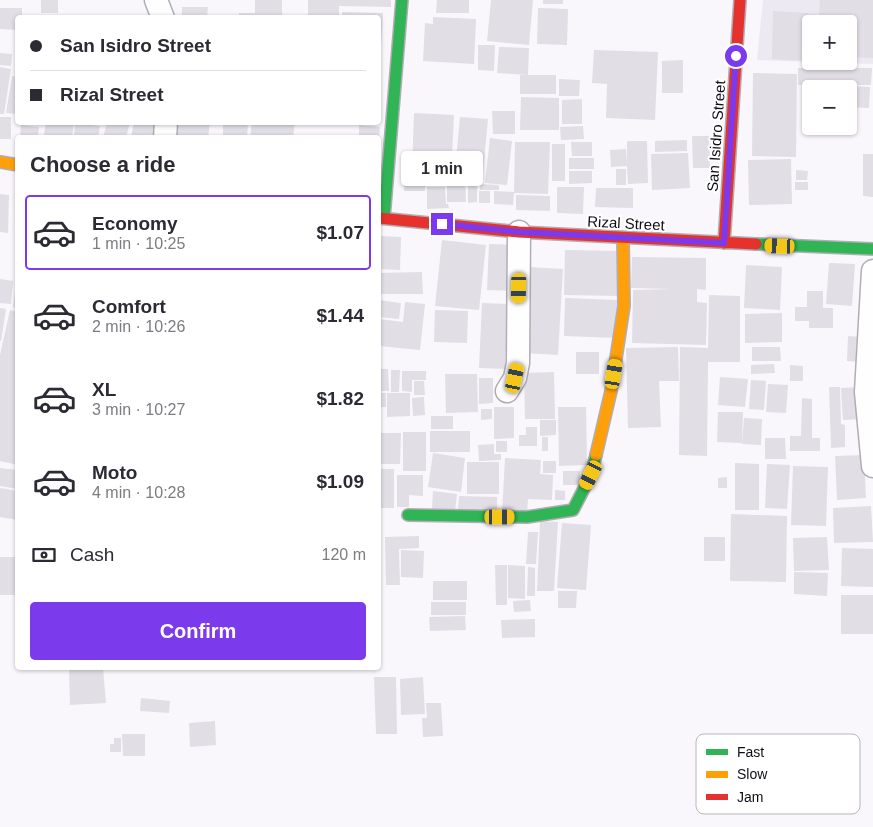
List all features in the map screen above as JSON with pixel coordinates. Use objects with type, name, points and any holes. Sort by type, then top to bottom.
[{"type":"street","points":[[156,0],[162,15]]},
{"type":"street","points":[[381,218],[402,0]]},
{"type":"street","name":"San Isidro Street","points":[[724,243],[740,0]]},
{"type":"street","points":[[0,162],[15,164]]},
{"type":"street","name":"Rizal Street","points":[[381,218],[519,232],[873,249]]},
{"type":"street","points":[[507,391],[515,378],[518,363],[519,232]]},
{"type":"street","points":[[408,515],[527,517],[573,510],[591,475],[611,391],[624,306],[623,238]]},
{"type":"street","points":[[873,271],[866,392],[873,466]]},
{"type":"shaded area","points":[[763,0],[873,0],[873,64],[857,63],[857,15],[802,15],[802,62],[757,60]]},
{"type":"building","points":[[41,0],[58,0],[58,13],[41,13]]},
{"type":"building","points":[[255,0],[282,0],[282,15],[239,15],[239,13],[255,13]]},
{"type":"building","points":[[308,0],[391,0],[391,7],[339,6],[339,15],[308,15]]},
{"type":"building","points":[[437,0],[469,0],[469,13],[436,13]]},
{"type":"building","points":[[491,0],[533,0],[529,45],[487,41]]},
{"type":"building","points":[[543,0],[563,0],[563,4],[543,4]]},
{"type":"building","points":[[820,0],[873,0],[873,58],[857,57],[857,15],[819,15]]},
{"type":"building","points":[[182,7],[208,7],[207,15],[182,15]]},
{"type":"building","points":[[0,8],[22,8],[22,15],[15,15],[15,30],[0,29]]},
{"type":"building","points":[[538,8],[568,9],[567,45],[537,44]]},
{"type":"building","points":[[773,11],[808,13],[808,15],[802,15],[802,61],[772,59]]},
{"type":"building","points":[[342,12],[383,13],[381,47],[381,15],[342,15]]},
{"type":"building","points":[[433,17],[476,19],[474,64],[423,61],[425,23],[433,24]]},
{"type":"building","points":[[478,45],[495,45],[494,71],[478,70]]},
{"type":"building","points":[[499,47],[529,48],[528,75],[497,73]]},
{"type":"building","points":[[594,50],[658,52],[655,120],[606,118],[607,84],[592,83]]},
{"type":"building","points":[[0,53],[12,54],[11,66],[0,65]]},
{"type":"building","points":[[683,60],[683,93],[662,93],[662,61]]},
{"type":"building","points":[[0,67],[11,69],[4,114],[0,114]]},
{"type":"building","points":[[798,68],[802,68],[802,70],[857,70],[857,68],[872,68],[871,85],[857,85],[857,80],[802,80],[802,85],[798,85]]},
{"type":"building","points":[[753,73],[797,74],[796,157],[752,156]]},
{"type":"building","points":[[520,75],[556,75],[556,94],[520,94]]},
{"type":"building","points":[[12,76],[15,76],[15,114],[6,113]]},
{"type":"building","points":[[559,79],[580,80],[579,96],[559,96]]},
{"type":"building","points":[[857,86],[870,87],[869,108],[857,107]]},
{"type":"building","points":[[521,97],[559,98],[559,130],[520,130]]},
{"type":"building","points":[[582,99],[582,124],[562,124],[562,100]]},
{"type":"building","points":[[492,111],[515,111],[515,134],[493,134]]},
{"type":"building","points":[[414,113],[454,115],[452,156],[429,154],[429,168],[412,167]]},
{"type":"building","points":[[0,117],[11,117],[11,139],[0,139]]},
{"type":"building","points":[[460,117],[488,119],[483,172],[455,170]]},
{"type":"building","points":[[21,125],[39,127],[38,135],[20,135]]},
{"type":"building","points":[[46,125],[74,125],[72,135],[44,135]]},
{"type":"building","points":[[75,125],[100,126],[98,135],[74,135]]},
{"type":"building","points":[[106,125],[129,125],[127,135],[104,135]]},
{"type":"building","points":[[133,125],[161,125],[160,135],[132,135]]},
{"type":"building","points":[[172,125],[210,125],[208,135],[170,135]]},
{"type":"building","points":[[223,125],[248,125],[247,135],[223,135]]},
{"type":"building","points":[[252,125],[295,125],[293,135],[250,135]]},
{"type":"building","points":[[359,125],[380,127],[379,135],[359,135]]},
{"type":"building","points":[[583,126],[584,139],[561,140],[560,127]]},
{"type":"building","points":[[692,136],[709,136],[710,168],[693,168]]},
{"type":"building","points":[[490,138],[512,141],[507,185],[485,183]]},
{"type":"building","points":[[687,140],[687,151],[655,152],[655,141]]},
{"type":"building","points":[[627,141],[647,141],[648,183],[628,184],[627,166],[611,167],[610,150],[626,149],[627,164]]},
{"type":"building","points":[[515,142],[550,142],[548,194],[514,193]]},
{"type":"building","points":[[571,142],[592,142],[592,156],[572,156]]},
{"type":"building","points":[[552,144],[565,144],[565,181],[552,181]]},
{"type":"building","points":[[688,153],[690,188],[652,190],[651,154]]},
{"type":"building","points":[[863,154],[873,154],[873,197],[863,196]]},
{"type":"building","points":[[569,158],[594,158],[594,169],[569,169]]},
{"type":"building","points":[[436,159],[450,159],[450,173],[437,173]]},
{"type":"building","points":[[791,159],[792,204],[749,205],[748,160]]},
{"type":"building","points":[[616,169],[626,169],[626,185],[616,185]]},
{"type":"building","points":[[796,170],[808,171],[807,180],[796,180]]},
{"type":"building","points":[[403,171],[425,171],[425,191],[404,191]]},
{"type":"building","points":[[569,171],[592,171],[592,183],[569,184]]},
{"type":"building","points":[[465,174],[466,202],[447,202],[447,175]]},
{"type":"building","points":[[795,182],[808,182],[808,190],[795,190]]},
{"type":"building","points":[[468,184],[477,184],[477,202],[468,203]]},
{"type":"building","points":[[480,184],[499,185],[499,190],[480,190]]},
{"type":"building","points":[[427,187],[445,187],[446,204],[448,204],[449,208],[427,209]]},
{"type":"building","points":[[557,187],[584,187],[583,214],[557,213]]},
{"type":"building","points":[[596,188],[633,188],[633,208],[595,207]]},
{"type":"building","points":[[479,191],[490,191],[490,203],[479,203]]},
{"type":"building","points":[[494,191],[514,192],[513,205],[494,204]]},
{"type":"building","points":[[0,194],[9,195],[8,233],[0,232]]},
{"type":"building","points":[[516,195],[550,196],[550,211],[516,210]]},
{"type":"building","points":[[381,236],[401,237],[400,270],[381,269]]},
{"type":"building","points":[[442,240],[486,245],[479,310],[435,306]]},
{"type":"building","points":[[489,244],[517,245],[515,291],[487,290]]},
{"type":"building","points":[[565,250],[619,251],[619,296],[564,295]]},
{"type":"building","points":[[632,257],[706,258],[706,290],[697,289],[697,302],[707,303],[706,345],[632,343],[633,290],[672,289],[631,288]]},
{"type":"building","points":[[829,263],[855,264],[852,306],[826,304]]},
{"type":"building","points":[[746,265],[782,267],[780,310],[744,308]]},
{"type":"building","points":[[529,267],[563,269],[558,355],[524,353]]},
{"type":"building","points":[[422,272],[423,294],[381,294],[381,273]]},
{"type":"building","points":[[0,279],[13,281],[11,304],[0,303]]},
{"type":"building","points":[[807,291],[823,291],[823,308],[833,308],[833,328],[809,328],[809,321],[795,321],[795,307],[807,307]]},
{"type":"building","points":[[15,292],[15,307],[13,307]]},
{"type":"building","points":[[709,295],[740,296],[740,362],[708,362],[707,456],[679,455],[680,347],[708,348]]},
{"type":"building","points":[[565,298],[618,300],[616,338],[564,336]]},
{"type":"building","points":[[381,300],[401,303],[399,319],[381,317]]},
{"type":"building","points":[[405,302],[425,304],[420,350],[381,346],[381,319],[403,322]]},
{"type":"building","points":[[482,303],[508,304],[505,369],[479,368]]},
{"type":"building","points":[[0,308],[6,309],[1,341],[0,341]]},
{"type":"building","points":[[10,310],[15,311],[15,464],[0,461],[0,355]]},
{"type":"building","points":[[435,310],[468,311],[467,343],[434,342]]},
{"type":"building","points":[[782,313],[782,342],[745,343],[745,314]]},
{"type":"building","points":[[848,336],[862,337],[861,362],[847,361]]},
{"type":"building","points":[[678,347],[679,381],[659,381],[661,427],[628,428],[626,348]]},
{"type":"building","points":[[752,347],[780,347],[781,361],[752,361]]},
{"type":"building","points":[[576,352],[599,352],[599,374],[576,374]]},
{"type":"building","points":[[774,364],[775,373],[751,374],[751,365]]},
{"type":"building","points":[[790,365],[803,366],[803,381],[790,381]]},
{"type":"building","points":[[381,369],[388,369],[389,391],[381,391]]},
{"type":"building","points":[[391,370],[400,370],[399,392],[391,392]]},
{"type":"building","points":[[402,371],[426,371],[426,380],[412,380],[412,392],[402,391]]},
{"type":"building","points":[[554,372],[555,419],[525,419],[524,373]]},
{"type":"building","points":[[445,374],[477,374],[478,412],[446,413]]},
{"type":"building","points":[[720,377],[748,379],[745,407],[718,405]]},
{"type":"building","points":[[479,378],[493,378],[493,403],[479,404]]},
{"type":"building","points":[[751,380],[766,381],[764,410],[749,409]]},
{"type":"building","points":[[414,381],[424,381],[425,395],[414,395]]},
{"type":"building","points":[[768,384],[788,385],[786,413],[766,412]]},
{"type":"building","points":[[829,387],[840,387],[841,424],[845,425],[845,447],[831,448]]},
{"type":"building","points":[[860,387],[862,419],[843,420],[841,388]]},
{"type":"building","points":[[381,393],[386,393],[386,407],[381,407]]},
{"type":"building","points":[[387,393],[410,393],[410,416],[387,417]]},
{"type":"building","points":[[424,397],[425,415],[413,416],[412,398]]},
{"type":"building","points":[[802,398],[812,399],[812,438],[820,438],[820,451],[790,451],[790,436],[801,436]]},
{"type":"building","points":[[494,407],[514,407],[514,438],[494,439]]},
{"type":"building","points":[[558,407],[586,407],[587,465],[559,466]]},
{"type":"building","points":[[481,409],[492,409],[492,419],[481,420]]},
{"type":"building","points":[[718,412],[743,412],[742,443],[717,442]]},
{"type":"building","points":[[431,416],[453,416],[453,429],[431,429]]},
{"type":"building","points":[[744,418],[762,419],[761,445],[742,444]]},
{"type":"building","points":[[540,420],[556,420],[556,435],[540,436]]},
{"type":"building","points":[[526,427],[537,427],[537,446],[519,446],[519,435],[526,435]]},
{"type":"building","points":[[430,431],[470,431],[470,452],[430,452]]},
{"type":"building","points":[[403,432],[426,432],[426,471],[403,471]]},
{"type":"building","points":[[381,433],[401,433],[400,464],[381,464]]},
{"type":"building","points":[[542,437],[548,437],[548,451],[542,451]]},
{"type":"building","points":[[765,438],[785,438],[786,459],[765,459]]},
{"type":"building","points":[[496,441],[507,441],[507,452],[496,452]]},
{"type":"building","points":[[494,444],[494,454],[501,454],[501,460],[479,461],[478,445]]},
{"type":"building","points":[[433,453],[465,458],[461,492],[428,487]]},
{"type":"building","points":[[864,455],[866,498],[837,500],[835,456]]},
{"type":"building","points":[[505,458],[541,460],[540,474],[553,475],[552,500],[528,499],[527,515],[502,514]]},
{"type":"building","points":[[543,461],[556,461],[556,473],[543,473]]},
{"type":"building","points":[[467,462],[499,462],[499,494],[467,494]]},
{"type":"building","points":[[735,463],[759,464],[759,510],[735,510]]},
{"type":"building","points":[[767,464],[790,465],[787,509],[765,508]]},
{"type":"building","points":[[793,466],[828,467],[826,526],[791,525]]},
{"type":"building","points":[[0,468],[15,470],[15,488],[0,486]]},
{"type":"building","points":[[381,469],[394,469],[394,508],[381,508]]},
{"type":"building","points":[[563,471],[580,471],[580,485],[563,485]]},
{"type":"building","points":[[397,475],[423,475],[423,496],[409,495],[409,507],[397,507]]},
{"type":"building","points":[[727,477],[727,488],[718,488],[718,478]]},
{"type":"building","points":[[0,488],[15,490],[15,520],[0,517]]},
{"type":"building","points":[[555,490],[565,491],[565,500],[555,500]]},
{"type":"building","points":[[433,491],[457,494],[455,512],[432,509]]},
{"type":"building","points":[[459,496],[497,497],[497,511],[458,510]]},
{"type":"building","points":[[871,506],[873,542],[834,543],[833,508]]},
{"type":"building","points":[[731,514],[787,516],[786,582],[730,581]]},
{"type":"building","points":[[540,521],[558,522],[554,591],[537,591]]},
{"type":"building","points":[[562,523],[591,525],[586,590],[557,588]]},
{"type":"building","points":[[528,532],[538,532],[536,564],[526,564]]},
{"type":"building","points":[[419,536],[419,548],[399,549],[400,585],[386,585],[385,537]]},
{"type":"building","points":[[704,537],[725,537],[725,561],[704,561]]},
{"type":"building","points":[[827,537],[829,570],[794,571],[793,538]]},
{"type":"building","points":[[842,548],[873,549],[873,587],[841,586]]},
{"type":"building","points":[[401,550],[424,551],[423,578],[401,577]]},
{"type":"building","points":[[0,557],[15,557],[15,595],[0,595]]},
{"type":"building","points":[[495,565],[507,565],[507,605],[496,605]]},
{"type":"building","points":[[508,565],[525,566],[525,599],[508,598]]},
{"type":"building","points":[[528,567],[535,568],[535,596],[527,596]]},
{"type":"building","points":[[794,572],[828,573],[827,596],[794,594]]},
{"type":"building","points":[[433,581],[467,581],[467,600],[433,600]]},
{"type":"building","points":[[558,591],[577,591],[576,608],[558,608]]},
{"type":"building","points":[[841,595],[873,595],[873,634],[841,634]]},
{"type":"building","points":[[530,600],[531,611],[514,612],[513,601]]},
{"type":"building","points":[[431,602],[466,602],[466,615],[431,615]]},
{"type":"building","points":[[465,616],[466,630],[430,631],[429,617]]},
{"type":"building","points":[[535,619],[535,637],[502,638],[501,620]]},
{"type":"building","points":[[69,670],[103,670],[106,703],[70,705]]},
{"type":"building","points":[[374,677],[396,677],[397,734],[376,734]]},
{"type":"building","points":[[423,677],[425,714],[401,715],[400,679]]},
{"type":"building","points":[[141,698],[170,701],[169,713],[140,711]]},
{"type":"building","points":[[426,703],[441,703],[443,736],[423,737],[422,718],[427,718]]},
{"type":"building","points":[[215,721],[216,745],[190,747],[189,723]]},
{"type":"building","points":[[122,734],[145,734],[145,756],[123,756]]},
{"type":"building","points":[[114,738],[121,738],[121,752],[110,752],[110,744],[114,744]]},
{"type":"traffic: fast","points":[[384,218],[402,0]]},
{"type":"traffic: fast","points":[[756,244],[873,249]]},
{"type":"traffic: fast","points":[[408,515],[527,517],[573,510],[591,475],[596,455]]},
{"type":"traffic: slow","points":[[0,162],[15,164]]},
{"type":"traffic: slow","points":[[596,455],[611,391],[624,306],[623,238]]},
{"type":"traffic: jam","points":[[724,243],[740,0]]},
{"type":"traffic: jam","points":[[381,218],[519,232],[756,244]]},
{"type":"route","points":[[442,224],[519,232],[724,243],[736,56]]}]
